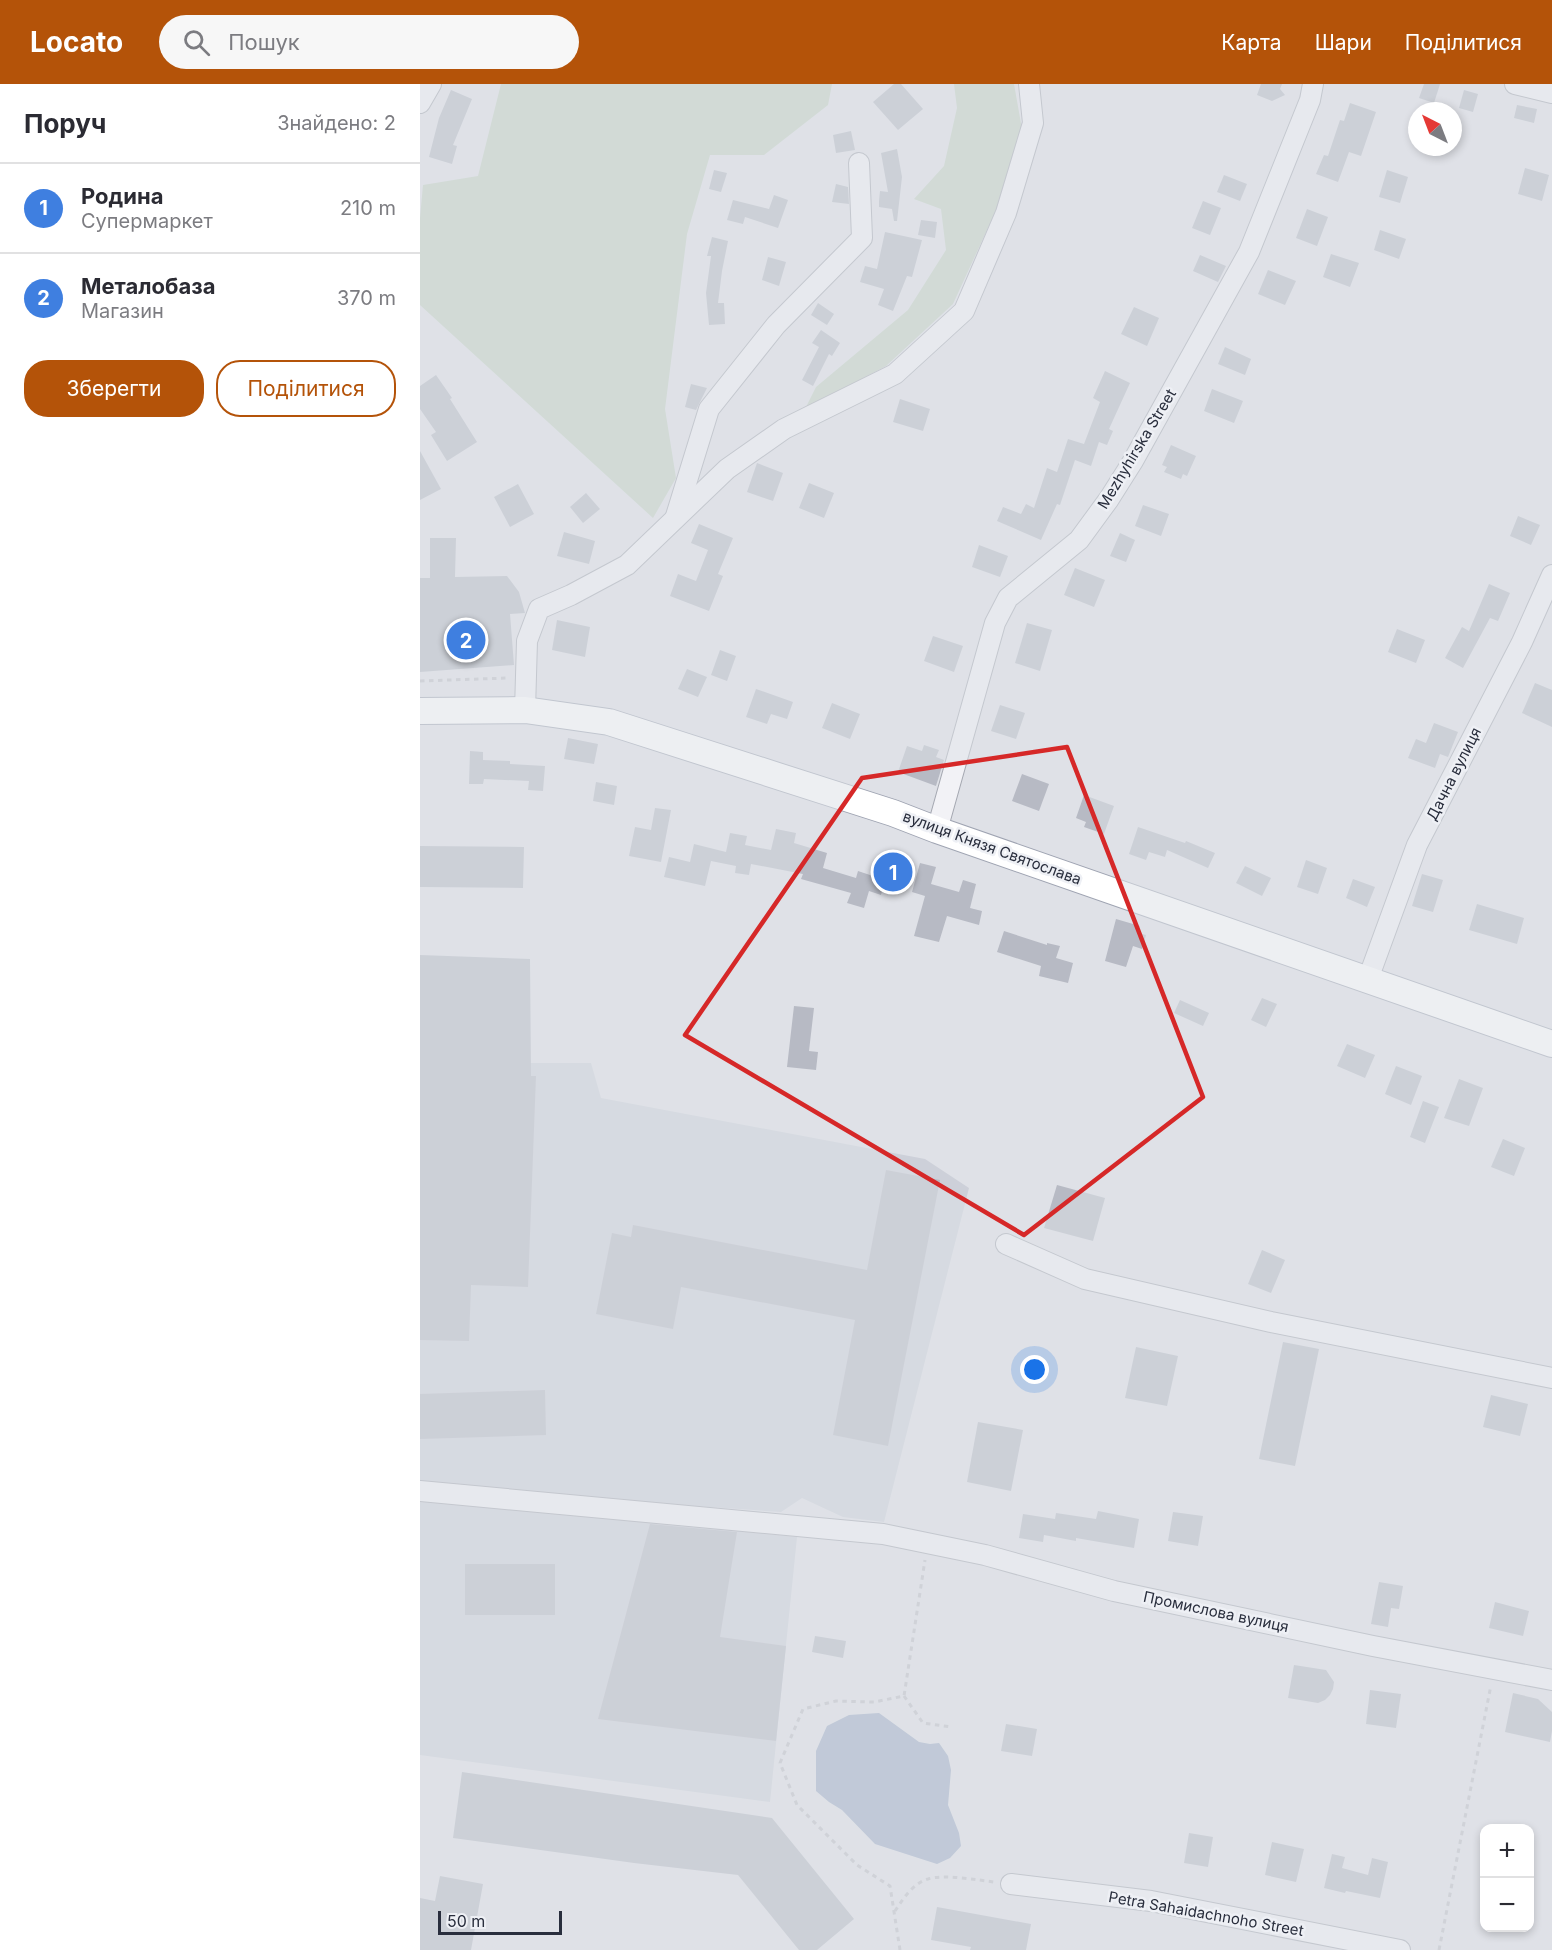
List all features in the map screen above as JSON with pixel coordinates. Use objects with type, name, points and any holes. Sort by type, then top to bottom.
[{"type":"main road","name":"вулиця Князя Святослава","points":[[420,711],[525,710],[609,722],[893,813],[1552,1044]]},
{"type":"street","points":[[420,103],[431,84]]},
{"type":"street","points":[[525,710],[527,641],[539,609],[627,565],[727,470],[784,429],[895,374],[964,311],[1006,213],[1033,123],[1029,84]]},
{"type":"street","name":"Mezhyhirska Street","points":[[937,830],[995,623],[1008,598],[1079,540],[1110,499],[1133,462],[1249,252],[1310,100],[1313,84]]},
{"type":"street","points":[[1515,84],[1552,93]]},
{"type":"street","points":[[675,519],[709,409],[776,325],[862,238],[859,163]]},
{"type":"street","name":"Дачна вулиця","points":[[1368,979],[1417,845],[1522,642],[1552,575]]},
{"type":"street","points":[[1006,1244],[1085,1279],[1271,1322],[1552,1378]]},
{"type":"street","name":"Промислова вулиця","points":[[420,1491],[883,1534],[985,1555],[1114,1591],[1372,1646],[1552,1680]]},
{"type":"street","name":"Petra Sahaidachnoho Street","points":[[1011,1884],[1151,1901],[1400,1950]]},
{"type":"path","points":[[420,681],[526,678]]},
{"type":"path","points":[[927,1543],[904,1696],[923,1723],[951,1727]]},
{"type":"path","points":[[1439,1950],[1494,1669]]},
{"type":"path","points":[[900,1950],[890,1886],[857,1865],[797,1805],[780,1763],[803,1709],[836,1701],[874,1702],[904,1696]]},
{"type":"path","points":[[894,1912],[907,1893],[928,1879],[960,1878],[1011,1884]]},
{"type":"highlighted area","points":[[1067,747],[1203,1097],[1024,1235],[685,1035],[862,778]]},
{"type":"shaded area","points":[[420,1063],[591,1063],[601,1098],[925,1159],[969,1188],[884,1522],[843,1517],[802,1498],[781,1512],[420,1487]]},
{"type":"shaded area","points":[[420,1497],[797,1537],[770,1802],[420,1755]]},
{"type":"green space","points":[[501,84],[832,84],[828,105],[764,155],[710,155],[687,234],[665,409],[676,478],[653,518],[420,305],[420,218],[423,185],[478,176]]},
{"type":"green space","points":[[954,84],[1014,84],[1022,129],[998,206],[953,304],[886,366],[805,409],[816,387],[908,310],[946,250],[941,209],[914,199],[944,166],[957,108]]},
{"type":"water","points":[[879,1713],[919,1742],[939,1743],[948,1756],[951,1770],[948,1805],[959,1833],[961,1846],[950,1858],[937,1864],[875,1844],[842,1810],[816,1791],[816,1751],[827,1726],[849,1715]]},
{"type":"building","points":[[894,84],[901,84],[923,109],[898,130],[873,102]]},
{"type":"building","points":[[1261,84],[1282,84],[1280,89],[1285,95],[1272,101],[1257,95]]},
{"type":"building","points":[[1424,84],[1440,84],[1434,102],[1419,98]]},
{"type":"building","points":[[451,90],[472,99],[453,145],[457,146],[452,164],[429,157],[439,118]]},
{"type":"building","points":[[1464,90],[1478,94],[1473,112],[1462,109],[1461,102]]},
{"type":"building","points":[[1350,103],[1376,112],[1361,156],[1349,152],[1338,182],[1316,174],[1324,155],[1328,156],[1340,120],[1344,121]]},
{"type":"building","points":[[1517,105],[1537,109],[1534,123],[1514,118]]},
{"type":"building","points":[[851,131],[855,150],[836,153],[833,135]]},
{"type":"building","points":[[897,149],[902,177],[897,221],[894,221],[892,209],[879,207],[880,191],[888,192],[881,153]]},
{"type":"building","points":[[1525,168],[1549,175],[1542,201],[1518,194]]},
{"type":"building","points":[[714,170],[727,173],[721,192],[709,189]]},
{"type":"building","points":[[1387,170],[1408,177],[1400,203],[1379,197]]},
{"type":"building","points":[[1224,175],[1247,184],[1240,201],[1217,192]]},
{"type":"building","points":[[836,184],[848,187],[849,204],[832,202]]},
{"type":"building","points":[[774,195],[788,200],[778,228],[745,217],[743,224],[727,220],[733,200],[769,209]]},
{"type":"building","points":[[1203,201],[1221,208],[1210,235],[1192,228]]},
{"type":"building","points":[[1307,209],[1328,217],[1317,246],[1296,238]]},
{"type":"building","points":[[921,220],[937,222],[935,238],[918,235]]},
{"type":"building","points":[[1380,230],[1406,239],[1399,259],[1374,250]]},
{"type":"building","points":[[885,232],[922,240],[912,277],[907,276],[893,311],[878,305],[884,289],[860,282],[865,266],[877,269]]},
{"type":"building","points":[[712,237],[728,241],[718,303],[724,303],[725,324],[709,325],[706,293],[711,256],[707,256]]},
{"type":"building","points":[[1331,254],[1359,263],[1350,287],[1323,277]]},
{"type":"building","points":[[1200,255],[1226,266],[1218,282],[1193,271]]},
{"type":"building","points":[[768,257],[786,262],[779,286],[762,280]]},
{"type":"building","points":[[1268,270],[1296,281],[1285,305],[1258,294]]},
{"type":"building","points":[[818,303],[834,314],[827,325],[811,315]]},
{"type":"building","points":[[1134,307],[1159,318],[1147,346],[1121,334]]},
{"type":"building","points":[[821,330],[840,343],[832,356],[829,354],[813,386],[802,380],[819,347],[812,343]]},
{"type":"building","points":[[1225,347],[1251,359],[1245,375],[1218,364]]},
{"type":"building","points":[[1105,371],[1130,383],[1109,429],[1113,431],[1107,445],[1099,442],[1091,466],[1075,460],[1060,505],[1057,504],[1041,540],[997,521],[1003,507],[1021,514],[1026,504],[1034,508],[1047,468],[1057,472],[1068,439],[1084,444],[1100,402],[1093,398]]},
{"type":"building","points":[[436,375],[477,442],[447,461],[431,435],[436,432],[420,409],[420,386]]},
{"type":"building","points":[[691,384],[707,388],[696,410],[685,407]]},
{"type":"building","points":[[1212,389],[1243,401],[1234,423],[1204,411]]},
{"type":"building","points":[[900,399],[930,409],[923,431],[893,422]]},
{"type":"building","points":[[1171,445],[1196,456],[1187,476],[1183,474],[1181,479],[1164,472],[1167,467],[1162,465]]},
{"type":"building","points":[[420,451],[441,489],[420,500]]},
{"type":"building","points":[[757,463],[783,473],[773,501],[747,492]]},
{"type":"building","points":[[809,483],[834,493],[824,518],[799,508]]},
{"type":"building","points":[[518,484],[534,514],[510,527],[494,497]]},
{"type":"building","points":[[586,493],[600,509],[583,523],[570,507]]},
{"type":"building","points":[[1143,505],[1169,514],[1161,536],[1135,526]]},
{"type":"building","points":[[1518,516],[1540,525],[1531,545],[1510,536]]},
{"type":"building","points":[[699,524],[733,538],[718,574],[723,576],[709,611],[670,596],[678,574],[696,581],[708,550],[691,543]]},
{"type":"building","points":[[564,532],[595,541],[589,564],[557,556]]},
{"type":"building","points":[[1120,533],[1135,540],[1126,562],[1110,556]]},
{"type":"building","points":[[430,538],[456,538],[455,577],[507,576],[519,592],[525,613],[510,614],[514,665],[420,672],[420,578],[430,578]]},
{"type":"building","points":[[979,545],[1008,556],[1000,577],[972,567]]},
{"type":"building","points":[[1075,568],[1105,580],[1094,607],[1064,595]]},
{"type":"building","points":[[1489,584],[1510,593],[1498,621],[1490,618],[1463,668],[1445,658],[1462,627],[1469,631]]},
{"type":"building","points":[[557,620],[590,627],[585,657],[552,650]]},
{"type":"building","points":[[1027,623],[1052,630],[1040,671],[1015,663]]},
{"type":"building","points":[[1397,629],[1425,640],[1416,663],[1388,652]]},
{"type":"building","points":[[933,636],[963,646],[954,672],[924,661]]},
{"type":"building","points":[[720,650],[736,656],[727,681],[711,675]]},
{"type":"building","points":[[687,669],[707,677],[698,697],[678,689]]},
{"type":"building","points":[[1535,683],[1552,690],[1552,727],[1522,713]]},
{"type":"building","points":[[756,689],[793,702],[787,719],[771,714],[767,724],[746,717]]},
{"type":"building","points":[[832,703],[860,714],[850,739],[822,728]]},
{"type":"building","points":[[1000,705],[1025,713],[1016,739],[991,731]]},
{"type":"building","points":[[1434,723],[1458,732],[1448,757],[1440,754],[1435,768],[1408,758],[1416,739],[1426,743]]},
{"type":"building","points":[[568,738],[598,744],[594,764],[564,759]]},
{"type":"building","points":[[924,745],[939,750],[936,757],[944,760],[936,786],[898,772],[907,746],[922,751]]},
{"type":"building","points":[[470,751],[483,752],[483,760],[545,766],[543,791],[528,790],[529,781],[484,779],[483,784],[469,784]]},
{"type":"building","points":[[1022,774],[1049,784],[1039,811],[1012,801]]},
{"type":"building","points":[[596,782],[617,786],[614,805],[593,801]]},
{"type":"building","points":[[1084,795],[1114,806],[1104,834],[1084,827],[1086,822],[1076,818]]},
{"type":"building","points":[[655,808],[671,810],[661,862],[629,856],[635,827],[651,830]]},
{"type":"building","points":[[1138,827],[1185,843],[1186,841],[1215,853],[1208,868],[1167,850],[1165,857],[1149,852],[1146,860],[1129,854]]},
{"type":"building","points":[[776,829],[796,833],[794,843],[827,853],[823,868],[856,878],[858,871],[885,880],[881,895],[869,891],[864,908],[847,903],[851,893],[801,879],[803,874],[751,864],[749,875],[735,873],[736,866],[711,861],[705,886],[664,877],[669,857],[690,862],[694,844],[726,852],[730,833],[747,836],[745,845],[771,850]]},
{"type":"building","points":[[420,846],[524,847],[523,888],[420,887]]},
{"type":"building","points":[[1306,860],[1327,868],[1318,894],[1297,887]]},
{"type":"building","points":[[920,863],[936,867],[931,884],[959,892],[963,880],[976,884],[970,908],[982,911],[979,925],[947,916],[939,942],[914,936],[925,896],[912,892]]},
{"type":"building","points":[[1245,866],[1271,878],[1262,896],[1236,883]]},
{"type":"building","points":[[1422,874],[1443,880],[1433,912],[1412,906]]},
{"type":"building","points":[[1353,879],[1375,887],[1367,907],[1346,898]]},
{"type":"building","points":[[1477,904],[1524,918],[1517,944],[1469,930]]},
{"type":"building","points":[[1116,919],[1140,926],[1138,933],[1146,935],[1142,949],[1133,946],[1126,967],[1105,961]]},
{"type":"building","points":[[1004,931],[1047,945],[1047,943],[1060,946],[1056,958],[1073,963],[1068,983],[1039,976],[1041,966],[997,952]]},
{"type":"building","points":[[420,955],[530,959],[531,1076],[536,1076],[528,1287],[471,1285],[469,1341],[420,1340]]},
{"type":"building","points":[[1262,998],[1277,1004],[1266,1027],[1251,1020]]},
{"type":"building","points":[[1180,1000],[1209,1013],[1203,1026],[1174,1013]]},
{"type":"building","points":[[794,1006],[814,1008],[809,1051],[818,1052],[816,1070],[787,1067]]},
{"type":"building","points":[[1347,1044],[1375,1055],[1365,1078],[1337,1066]]},
{"type":"building","points":[[1396,1066],[1422,1076],[1411,1105],[1385,1094]]},
{"type":"building","points":[[1459,1079],[1483,1088],[1469,1126],[1444,1118]]},
{"type":"building","points":[[1423,1101],[1439,1107],[1425,1143],[1410,1137]]},
{"type":"building","points":[[1503,1139],[1525,1148],[1514,1176],[1491,1167]]},
{"type":"building","points":[[886,1170],[940,1180],[888,1446],[833,1435],[855,1320],[681,1287],[673,1329],[596,1314],[612,1233],[631,1237],[633,1225],[867,1270]]},
{"type":"building","points":[[1057,1185],[1105,1198],[1093,1241],[1044,1228]]},
{"type":"building","points":[[1262,1250],[1285,1260],[1271,1293],[1248,1284]]},
{"type":"building","points":[[1283,1342],[1319,1349],[1295,1466],[1259,1459]]},
{"type":"building","points":[[1136,1347],[1178,1356],[1167,1406],[1125,1398]]},
{"type":"building","points":[[545,1390],[546,1435],[420,1439],[420,1394]]},
{"type":"building","points":[[1491,1395],[1528,1404],[1520,1436],[1483,1427]]},
{"type":"building","points":[[978,1422],[1023,1430],[1011,1491],[967,1482]]},
{"type":"building","points":[[1098,1511],[1139,1519],[1134,1548],[1044,1535],[1043,1542],[1019,1538],[1023,1514],[1055,1519],[1056,1513],[1096,1519]]},
{"type":"building","points":[[1173,1512],[1203,1516],[1198,1546],[1168,1541]]},
{"type":"building","points":[[650,1524],[737,1532],[720,1637],[786,1646],[776,1741],[598,1719]]},
{"type":"building","points":[[465,1564],[555,1564],[555,1615],[465,1615]]},
{"type":"building","points":[[1379,1582],[1403,1586],[1399,1609],[1391,1608],[1388,1627],[1371,1624]]},
{"type":"building","points":[[1495,1602],[1529,1611],[1523,1636],[1489,1628]]},
{"type":"building","points":[[815,1636],[846,1641],[843,1658],[812,1652]]},
{"type":"building","points":[[1294,1665],[1326,1670],[1334,1682],[1330,1695],[1318,1703],[1288,1698]]},
{"type":"building","points":[[1370,1690],[1401,1694],[1396,1728],[1366,1724]]},
{"type":"building","points":[[1513,1693],[1538,1699],[1552,1712],[1550,1742],[1505,1732]]},
{"type":"building","points":[[1006,1724],[1037,1729],[1032,1756],[1001,1751]]},
{"type":"building","points":[[462,1772],[772,1818],[854,1919],[817,1950],[799,1950],[738,1875],[453,1838]]},
{"type":"building","points":[[1189,1833],[1213,1837],[1208,1867],[1184,1863]]},
{"type":"building","points":[[1272,1842],[1304,1849],[1296,1882],[1265,1875]]},
{"type":"building","points":[[1332,1854],[1345,1857],[1342,1868],[1368,1875],[1372,1858],[1388,1862],[1380,1898],[1324,1888]]},
{"type":"building","points":[[440,1876],[483,1884],[471,1950],[420,1950],[420,1898],[435,1901]]},
{"type":"building","points":[[937,1907],[1031,1924],[1026,1950],[970,1950],[971,1947],[931,1940]]},
{"type":"place","name":"Металобаза","points":[[466,640]]},
{"type":"place","name":"Родина","points":[[893,872]]}]
